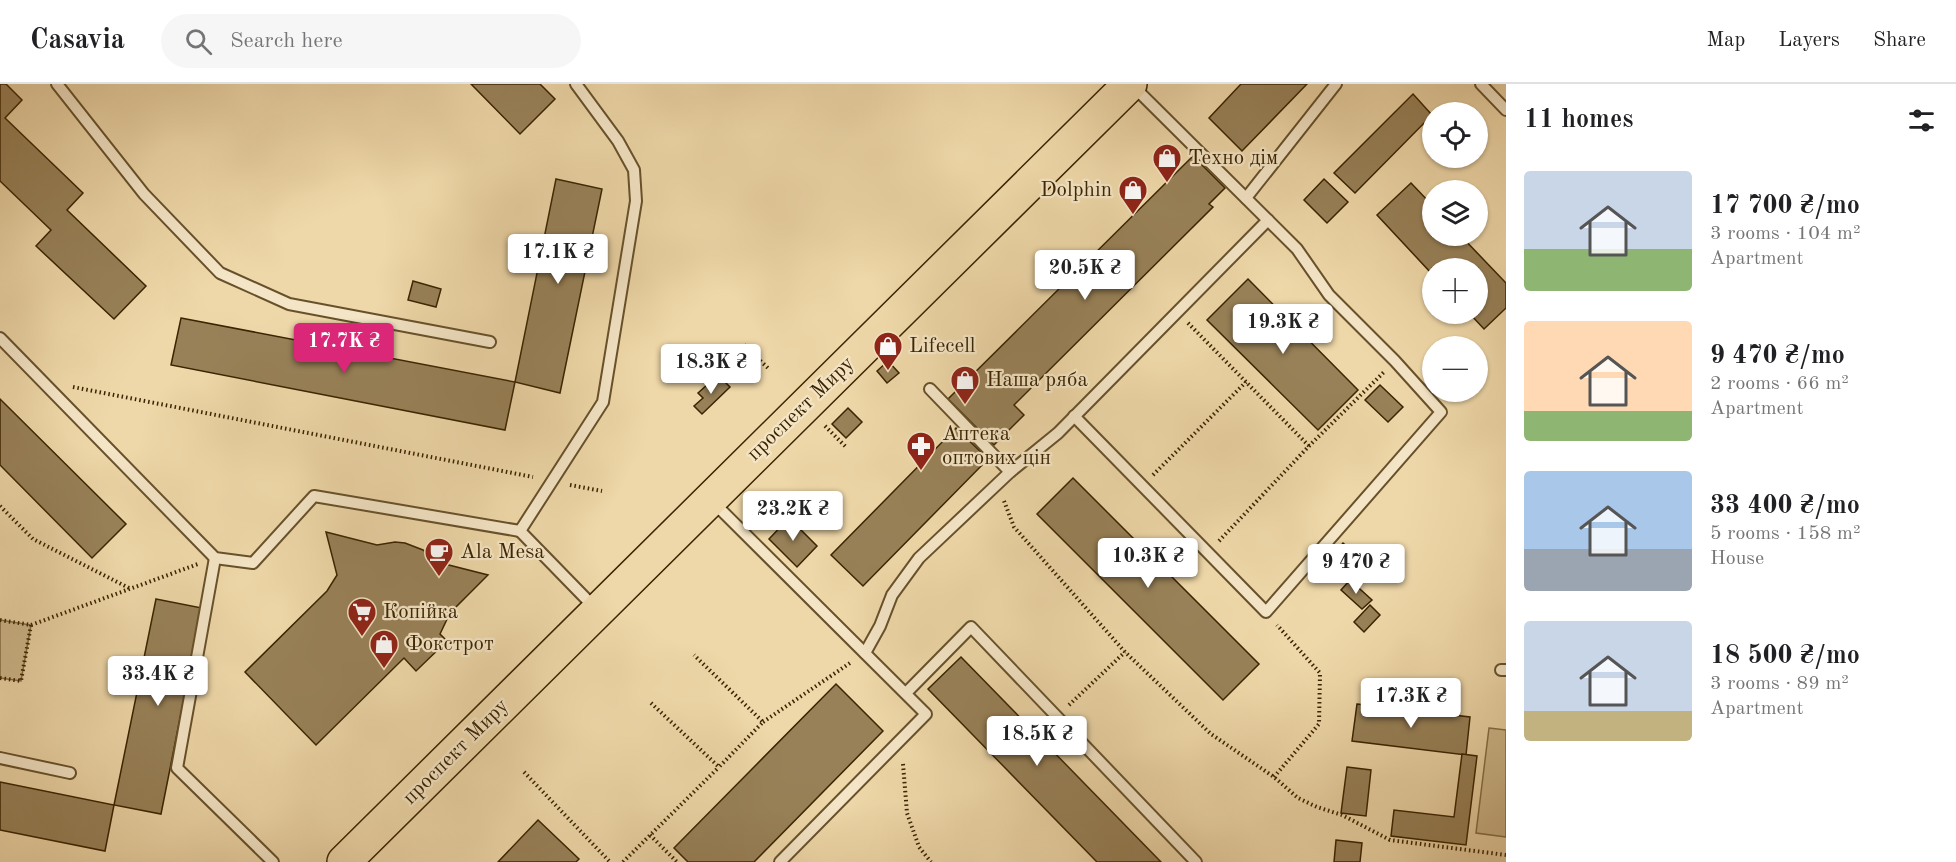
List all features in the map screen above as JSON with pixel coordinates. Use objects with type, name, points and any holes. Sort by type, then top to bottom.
[{"type":"main road","name":"проспект Миру","points":[[344,862],[1131,84]]},
{"type":"lane","points":[[57,84],[144,194],[220,273],[289,304],[490,342]]},
{"type":"lane","points":[[520,531],[603,402],[636,201],[634,170],[618,141],[576,84]]},
{"type":"lane","points":[[1074,416],[1266,612],[1441,412],[1395,361],[1329,295],[1298,249],[1131,84]]},
{"type":"lane","points":[[1246,198],[1336,84]]},
{"type":"lane","points":[[1481,84],[1506,110]]},
{"type":"lane","points":[[865,653],[880,626],[892,595],[919,558],[1010,472],[1058,433],[1268,220]]},
{"type":"lane","points":[[0,338],[215,558],[253,563],[314,496],[520,531],[598,612]]},
{"type":"lane","points":[[930,389],[1010,472]]},
{"type":"lane","points":[[710,499],[926,714],[780,862]]},
{"type":"lane","points":[[215,558],[177,768],[273,862]]},
{"type":"lane","points":[[906,693],[971,627],[1196,862]]},
{"type":"lane","points":[[0,758],[70,773]]},
{"type":"path","points":[[1177,312],[1309,446]]},
{"type":"path","points":[[744,345],[770,370]]},
{"type":"path","points":[[1208,553],[1309,446],[1395,361]]},
{"type":"path","points":[[42,381],[543,479]]},
{"type":"path","points":[[1142,485],[1246,382]]},
{"type":"path","points":[[825,426],[846,447]]},
{"type":"path","points":[[1010,472],[1001,494],[1014,527],[1125,652],[1211,734],[1274,777],[1298,798],[1342,815],[1390,840],[1506,855]]},
{"type":"path","points":[[567,484],[602,491]]},
{"type":"path","points":[[0,506],[33,539],[130,589]]},
{"type":"path","points":[[0,620],[30,625],[215,558]]},
{"type":"path","points":[[1266,612],[1320,673],[1319,724],[1274,777]]},
{"type":"path","points":[[0,678],[21,681],[30,625]]},
{"type":"path","points":[[1057,717],[1125,652]]},
{"type":"path","points":[[623,862],[764,722],[865,653]]},
{"type":"path","points":[[694,655],[764,722]]},
{"type":"path","points":[[651,703],[719,767]]},
{"type":"path","points":[[904,736],[902,769],[907,813],[919,847],[931,862]]},
{"type":"path","points":[[524,772],[610,862]]},
{"type":"path","points":[[650,835],[677,862]]},
{"type":"shaded area","points":[[0,620],[31,625],[21,681],[0,678]]},
{"type":"shaded area","points":[[1489,728],[1506,730],[1506,837],[1476,833]]},
{"type":"building","points":[[0,84],[6,84],[22,100],[5,118],[83,193],[67,210],[146,286],[114,319],[36,246],[51,230],[0,181]]},
{"type":"building","points":[[471,84],[540,84],[555,99],[520,134]]},
{"type":"building","points":[[1241,84],[1307,84],[1242,151],[1209,118]]},
{"type":"building","points":[[1413,94],[1422,104],[1422,125],[1355,193],[1334,173]]},
{"type":"building","points":[[1193,156],[1225,188],[1209,204],[1213,207],[1014,405],[1024,415],[994,445],[948,399]]},
{"type":"building","points":[[556,179],[602,189],[560,393],[515,382]]},
{"type":"building","points":[[1324,179],[1348,202],[1327,223],[1304,200]]},
{"type":"building","points":[[1411,183],[1422,195],[1422,246],[1471,246],[1482,258],[1422,258],[1422,263],[1377,215]]},
{"type":"building","points":[[1488,264],[1506,283],[1506,308],[1484,329],[1479,324],[1488,324]]},
{"type":"building","points":[[1248,279],[1358,390],[1318,430],[1207,320]]},
{"type":"building","points":[[413,281],[441,289],[436,307],[408,300]]},
{"type":"building","points":[[181,318],[515,382],[505,430],[171,365]]},
{"type":"building","name":"Lifecell","points":[[888,361],[899,373],[887,383],[877,371]]},
{"type":"building","points":[[722,379],[730,387],[702,414],[694,406],[703,398],[698,393],[708,384],[712,388]]},
{"type":"building","points":[[1380,385],[1403,407],[1388,422],[1365,400]]},
{"type":"building","points":[[0,399],[126,524],[92,558],[0,465]]},
{"type":"building","points":[[848,408],[862,422],[846,438],[832,424]]},
{"type":"building","points":[[956,428],[988,459],[863,586],[831,555]]},
{"type":"building","points":[[1073,478],[1259,664],[1223,700],[1037,514]]},
{"type":"building","points":[[789,518],[817,546],[797,567],[769,539]]},
{"type":"building","name":"Копійка","points":[[326,532],[377,545],[405,543],[423,550],[437,562],[488,575],[450,613],[440,634],[447,641],[416,671],[404,658],[316,745],[245,672],[327,591],[337,575]]},
{"type":"building","points":[[1343,543],[1362,559],[1346,578],[1327,562]]},
{"type":"building","points":[[1350,580],[1372,600],[1362,609],[1341,590]]},
{"type":"building","points":[[156,599],[202,608],[161,814],[114,805]]},
{"type":"building","points":[[1370,605],[1380,615],[1364,632],[1354,622]]},
{"type":"building","points":[[961,657],[1161,862],[1097,862],[928,689]]},
{"type":"building","points":[[836,684],[883,731],[754,862],[688,862],[674,848]]},
{"type":"building","points":[[1357,704],[1470,717],[1466,755],[1352,741]]},
{"type":"building","points":[[1462,754],[1477,756],[1466,845],[1391,836],[1394,810],[1454,817]]},
{"type":"building","points":[[1347,767],[1371,770],[1366,816],[1341,813]]},
{"type":"building","points":[[0,782],[114,805],[105,851],[0,830]]},
{"type":"building","points":[[538,820],[579,859],[576,862],[498,862]]},
{"type":"building","points":[[1336,840],[1362,843],[1360,862],[1334,862]]},
{"type":"place","name":"Техно дім","points":[[1167,184]]},
{"type":"place","name":"Dolphin","points":[[1133,216]]},
{"type":"place","name":"Lifecell","points":[[888,372]]},
{"type":"place","name":"Наша ряба","points":[[965,406]]},
{"type":"place","name":"Аптека оптових цін","points":[[921,472]]},
{"type":"place","name":"Ala Mesa","points":[[439,578]]},
{"type":"place","name":"Копійка","points":[[362,638]]},
{"type":"place","name":"Фокстрот","points":[[384,670]]}]
